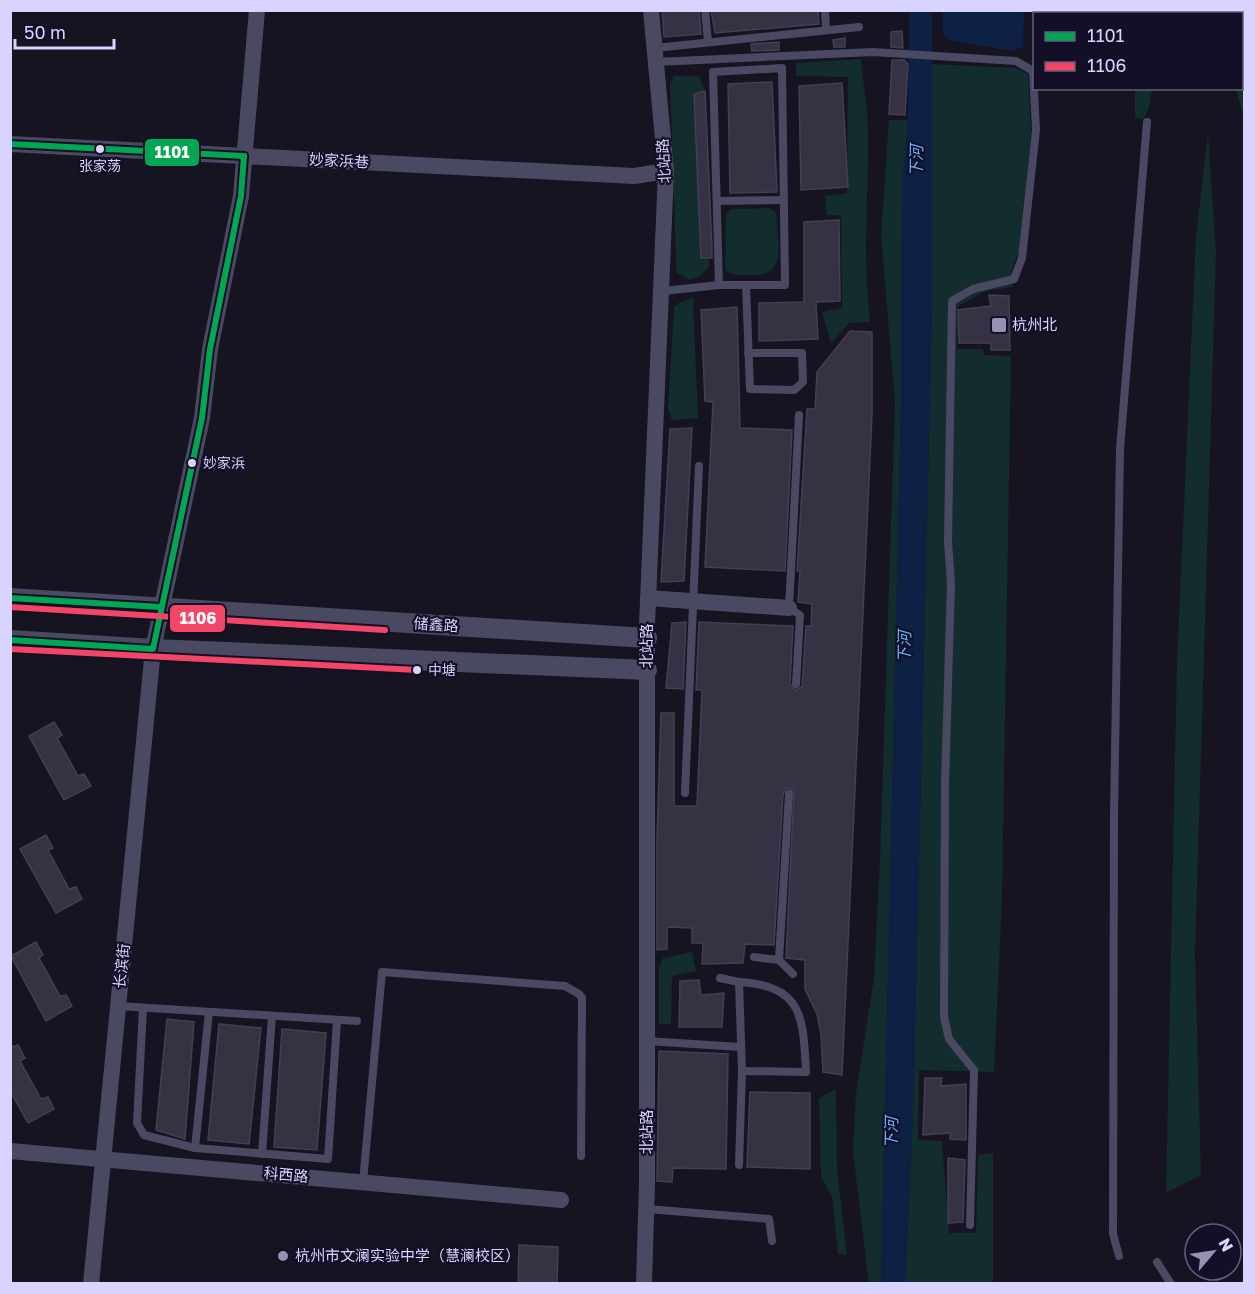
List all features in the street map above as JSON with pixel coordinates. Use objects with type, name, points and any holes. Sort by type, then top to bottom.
[{"type":"street","name":"长滨街","points":[[91,1284],[153,650],[202,418],[210,349],[241,196],[257,10]]},
{"type":"street","name":"北站路","points":[[644,1284],[647,1209],[646,638],[663,291],[666,171],[651,10]]},
{"type":"street","name":"妙家浜巷","points":[[10,144],[634,176],[666,171]]},
{"type":"street","name":"储鑫路","points":[[10,598],[646,638]]},
{"type":"street","points":[[648,598],[789,608]]},
{"type":"street","points":[[10,640],[153,650],[647,670]]},
{"type":"street","name":"科西路","points":[[10,1151],[561,1200]]},
{"type":"lane","points":[[705,10],[708,42]]},
{"type":"lane","points":[[825,10],[826,30]]},
{"type":"lane","points":[[655,55],[708,42],[859,27]]},
{"type":"lane","points":[[655,55],[873,52],[1016,62],[1033,71]]},
{"type":"lane","points":[[663,291],[719,285],[786,285],[782,68],[713,72],[719,285]]},
{"type":"lane","points":[[970,1225],[974,1070],[949,1039],[944,1017],[945,783],[951,584],[948,541],[952,301],[973,289],[1014,279],[1022,258],[1036,129],[1034,90]]},
{"type":"lane","points":[[1119,1256],[1113,1234],[1113,1210],[1114,827],[1120,449],[1147,122]]},
{"type":"lane","points":[[717,201],[784,200]]},
{"type":"lane","points":[[746,285],[748,353],[750,389],[794,390],[803,382],[802,353],[748,353]]},
{"type":"lane","points":[[796,684],[800,615],[789,608],[799,415]]},
{"type":"lane","points":[[685,793],[699,466]]},
{"type":"lane","points":[[779,960],[789,794]]},
{"type":"lane","points":[[754,957],[779,960],[793,974]]},
{"type":"lane","points":[[363,1182],[382,972],[565,986],[579,994],[582,998],[581,1156]]},
{"type":"lane","points":[[720,978],[739,982],[766,983],[780,991],[795,1007],[803,1021],[806,1072],[742,1071]]},
{"type":"lane","points":[[739,982],[742,1071],[739,1165]]},
{"type":"lane","points":[[118,1006],[357,1021]]},
{"type":"lane","points":[[143,1008],[137,1123],[144,1135],[195,1148],[328,1159],[337,1021]]},
{"type":"lane","points":[[195,1148],[209,1012]]},
{"type":"lane","points":[[262,1154],[272,1016]]},
{"type":"lane","points":[[647,1041],[740,1047]]},
{"type":"lane","points":[[647,1209],[769,1219],[772,1241]]},
{"type":"lane","points":[[1157,1262],[1171,1284]]},
{"type":"green space","points":[[1244,11],[1244,118],[1236,90],[1243,90],[1243,12],[1206,12]]},
{"type":"green space","points":[[861,59],[868,124],[866,250],[870,322],[849,323],[831,344],[822,312],[842,308],[841,215],[827,215],[825,196],[847,193],[848,77],[796,76],[796,63]]},
{"type":"green space","points":[[931,64],[1016,68],[1028,74],[1031,134],[1019,251],[1011,271],[1013,287],[986,291],[958,306],[957,349],[983,349],[984,355],[1011,356],[1002,898],[994,1072],[919,1070],[918,1140],[942,1141],[949,1233],[976,1233],[978,1155],[993,1153],[993,1283],[905,1284],[913,1113],[932,305]]},
{"type":"green space","points":[[674,76],[699,76],[705,91],[709,267],[700,276],[690,280],[677,273],[670,84]]},
{"type":"green space","points":[[1135,90],[1152,90],[1144,119],[1135,118]]},
{"type":"green space","points":[[889,120],[908,120],[902,193],[901,406],[881,1283],[869,1284],[853,1152],[856,1093],[874,978],[880,858],[895,403],[881,235]]},
{"type":"green space","points":[[1208,133],[1216,253],[1195,954],[1201,1175],[1166,1193],[1177,662],[1196,236]]},
{"type":"green space","points":[[769,208],[776,213],[779,245],[776,263],[764,274],[734,274],[725,270],[726,214],[731,209]]},
{"type":"green space","points":[[693,298],[698,418],[672,420],[668,408],[674,307],[680,302]]},
{"type":"green space","points":[[692,952],[696,971],[672,976],[671,1024],[659,1024],[659,967],[663,958]]},
{"type":"green space","points":[[836,1089],[837,1170],[847,1255],[838,1254],[832,1196],[821,1177],[819,1098]]},
{"type":"water","name":"下河","points":[[932,10],[932,305],[913,1113],[905,1283],[881,1284],[901,406],[902,193],[908,120],[909,11]]},
{"type":"water","points":[[943,11],[1024,11],[1023,47],[1011,51],[949,40],[943,34]]},
{"type":"building","points":[[662,10],[699,10],[701,34],[664,37]]},
{"type":"building","points":[[711,10],[818,10],[819,24],[715,33]]},
{"type":"building","points":[[902,31],[903,48],[891,47],[891,32]]},
{"type":"building","points":[[845,38],[845,47],[834,47],[833,40]]},
{"type":"building","points":[[779,42],[779,50],[752,51],[751,44]]},
{"type":"building","points":[[892,60],[904,60],[908,64],[905,115],[889,114]]},
{"type":"building","points":[[772,82],[777,192],[730,193],[728,84]]},
{"type":"building","points":[[842,83],[848,187],[801,190],[799,86]]},
{"type":"building","points":[[705,91],[712,258],[701,258],[694,94]]},
{"type":"building","points":[[839,220],[840,301],[816,302],[818,339],[759,341],[759,303],[804,302],[804,222]]},
{"type":"building","points":[[989,295],[1009,296],[1010,350],[991,350],[991,343],[959,343],[958,310],[991,306]]},
{"type":"building","points":[[737,307],[740,428],[792,430],[785,571],[705,567],[713,402],[705,401],[701,310]]},
{"type":"building","points":[[850,331],[872,332],[872,414],[842,1075],[823,1072],[821,1034],[817,1014],[805,989],[805,960],[786,958],[794,791],[787,788],[783,794],[774,945],[745,944],[743,963],[702,964],[703,943],[692,943],[692,928],[667,927],[667,949],[657,950],[657,840],[661,713],[674,713],[674,806],[697,806],[702,690],[696,690],[699,622],[793,626],[790,684],[795,690],[802,687],[806,626],[811,626],[812,604],[798,602],[800,572],[797,571],[807,409],[815,409],[817,372]]},
{"type":"building","points":[[692,428],[684,581],[661,582],[670,429]]},
{"type":"building","points":[[686,622],[683,689],[666,688],[672,623]]},
{"type":"building","points":[[54,722],[62,735],[57,738],[78,776],[84,774],[91,786],[64,800],[29,736]]},
{"type":"building","points":[[46,835],[53,848],[48,850],[69,889],[76,887],[82,899],[56,913],[20,849]]},
{"type":"building","points":[[36,942],[43,955],[39,958],[60,996],[66,995],[72,1006],[46,1021],[11,956]]},
{"type":"building","points":[[699,980],[701,995],[724,993],[722,1027],[679,1027],[680,981]]},
{"type":"building","points":[[167,1019],[194,1022],[185,1139],[156,1130]]},
{"type":"building","points":[[219,1024],[261,1028],[249,1144],[208,1140]]},
{"type":"building","points":[[282,1029],[326,1033],[317,1150],[274,1147]]},
{"type":"building","points":[[10,1043],[13,1047],[18,1045],[25,1058],[20,1061],[41,1099],[48,1097],[54,1109],[28,1123],[10,1091]]},
{"type":"building","points":[[659,1051],[728,1054],[726,1169],[673,1168],[672,1182],[657,1181]]},
{"type":"building","points":[[925,1078],[942,1078],[941,1086],[966,1084],[966,1140],[950,1139],[950,1133],[923,1135]]},
{"type":"building","points":[[750,1092],[810,1093],[810,1169],[747,1167]]},
{"type":"building","points":[[948,1158],[965,1160],[963,1222],[948,1223]]},
{"type":"building","points":[[519,1245],[558,1247],[557,1284],[518,1284]]},
{"type":"transit line","name":"1101","points":[[10,144],[244,156]]},
{"type":"transit line","name":"1101","points":[[10,640],[153,649],[202,418],[210,349],[241,196],[244,156]]},
{"type":"transit line","name":"1101","points":[[10,598],[161,607]]},
{"type":"transit line","name":"1106","points":[[10,607],[385,630]]},
{"type":"transit line","name":"1106","points":[[10,649],[417,670]]},
{"type":"place","name":"张家荡","points":[[100,149]]},
{"type":"place","name":"杭州北","points":[[999,325]]},
{"type":"place","name":"妙家浜","points":[[192,463]]},
{"type":"place","name":"中塘","points":[[417,670]]},
{"type":"place","name":"杭州市文澜实验中学（慧澜校区）","points":[[283,1256]]}]
